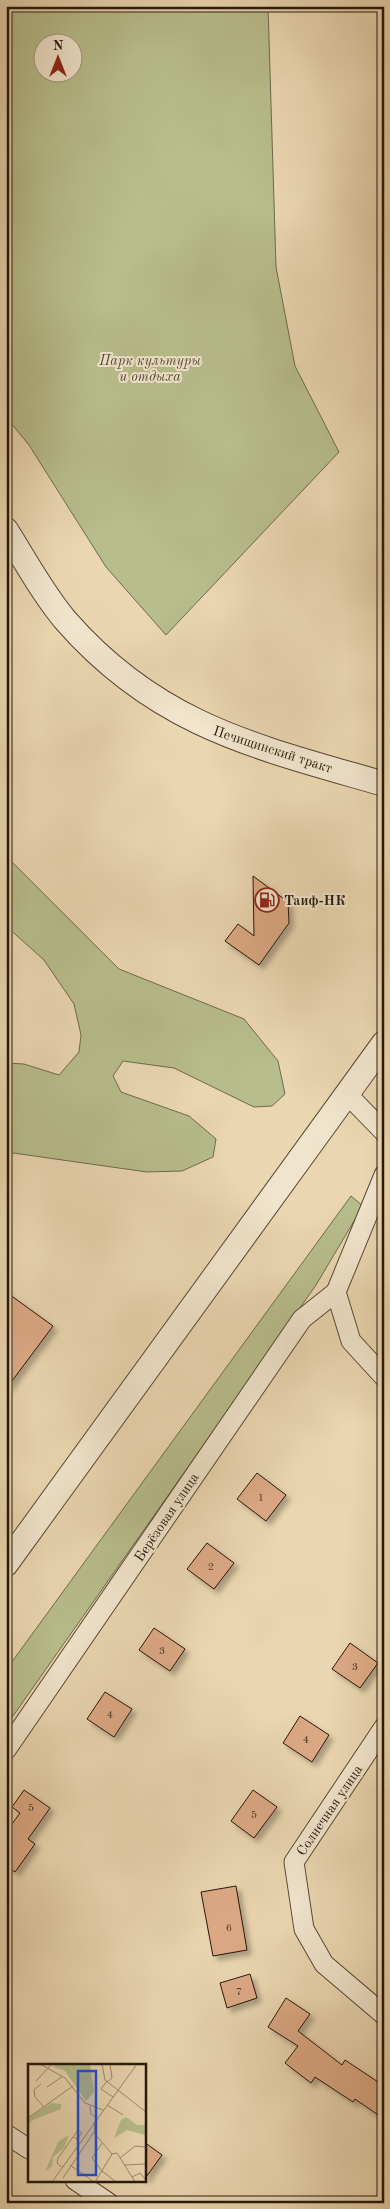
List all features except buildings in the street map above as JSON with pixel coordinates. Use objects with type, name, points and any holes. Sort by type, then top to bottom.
[{"type":"street","name":"Печищинский тракт","points":[[6,530],[65,620],[102,659],[174,711],[213,730],[257,746],[384,784]]},
{"type":"street","points":[[6,1564],[384,1043]]},
{"type":"street","points":[[347,1094],[384,1132]]},
{"type":"street","points":[[384,1175],[336,1292],[351,1341],[384,1377]]},
{"type":"street","name":"Берёзовая улица","points":[[6,1750],[302,1319],[336,1292]]},
{"type":"street","name":"Солнечная улица","points":[[384,1728],[294,1862],[304,1929],[324,1964],[384,2015]]},
{"type":"street","points":[[6,2134],[28,2148]]},
{"type":"street","points":[[78,2182],[109,2203]]},
{"type":"green space","name":"Парк культуры и отдыха","points":[[6,6],[268,6],[276,267],[295,366],[339,452],[166,635],[106,567],[29,445],[6,417]]},
{"type":"green space","points":[[6,856],[119,969],[244,1019],[278,1061],[285,1094],[272,1106],[254,1107],[174,1068],[123,1061],[113,1076],[121,1092],[189,1116],[216,1139],[213,1157],[182,1171],[147,1172],[6,1152],[6,1063],[24,1064],[59,1075],[79,1052],[81,1035],[74,1004],[44,960],[6,926]]},
{"type":"green space","points":[[351,1196],[363,1206],[316,1285],[6,1726],[6,1670]]},
{"type":"place","name":"Таиф-НК","points":[[267,900]]}]
